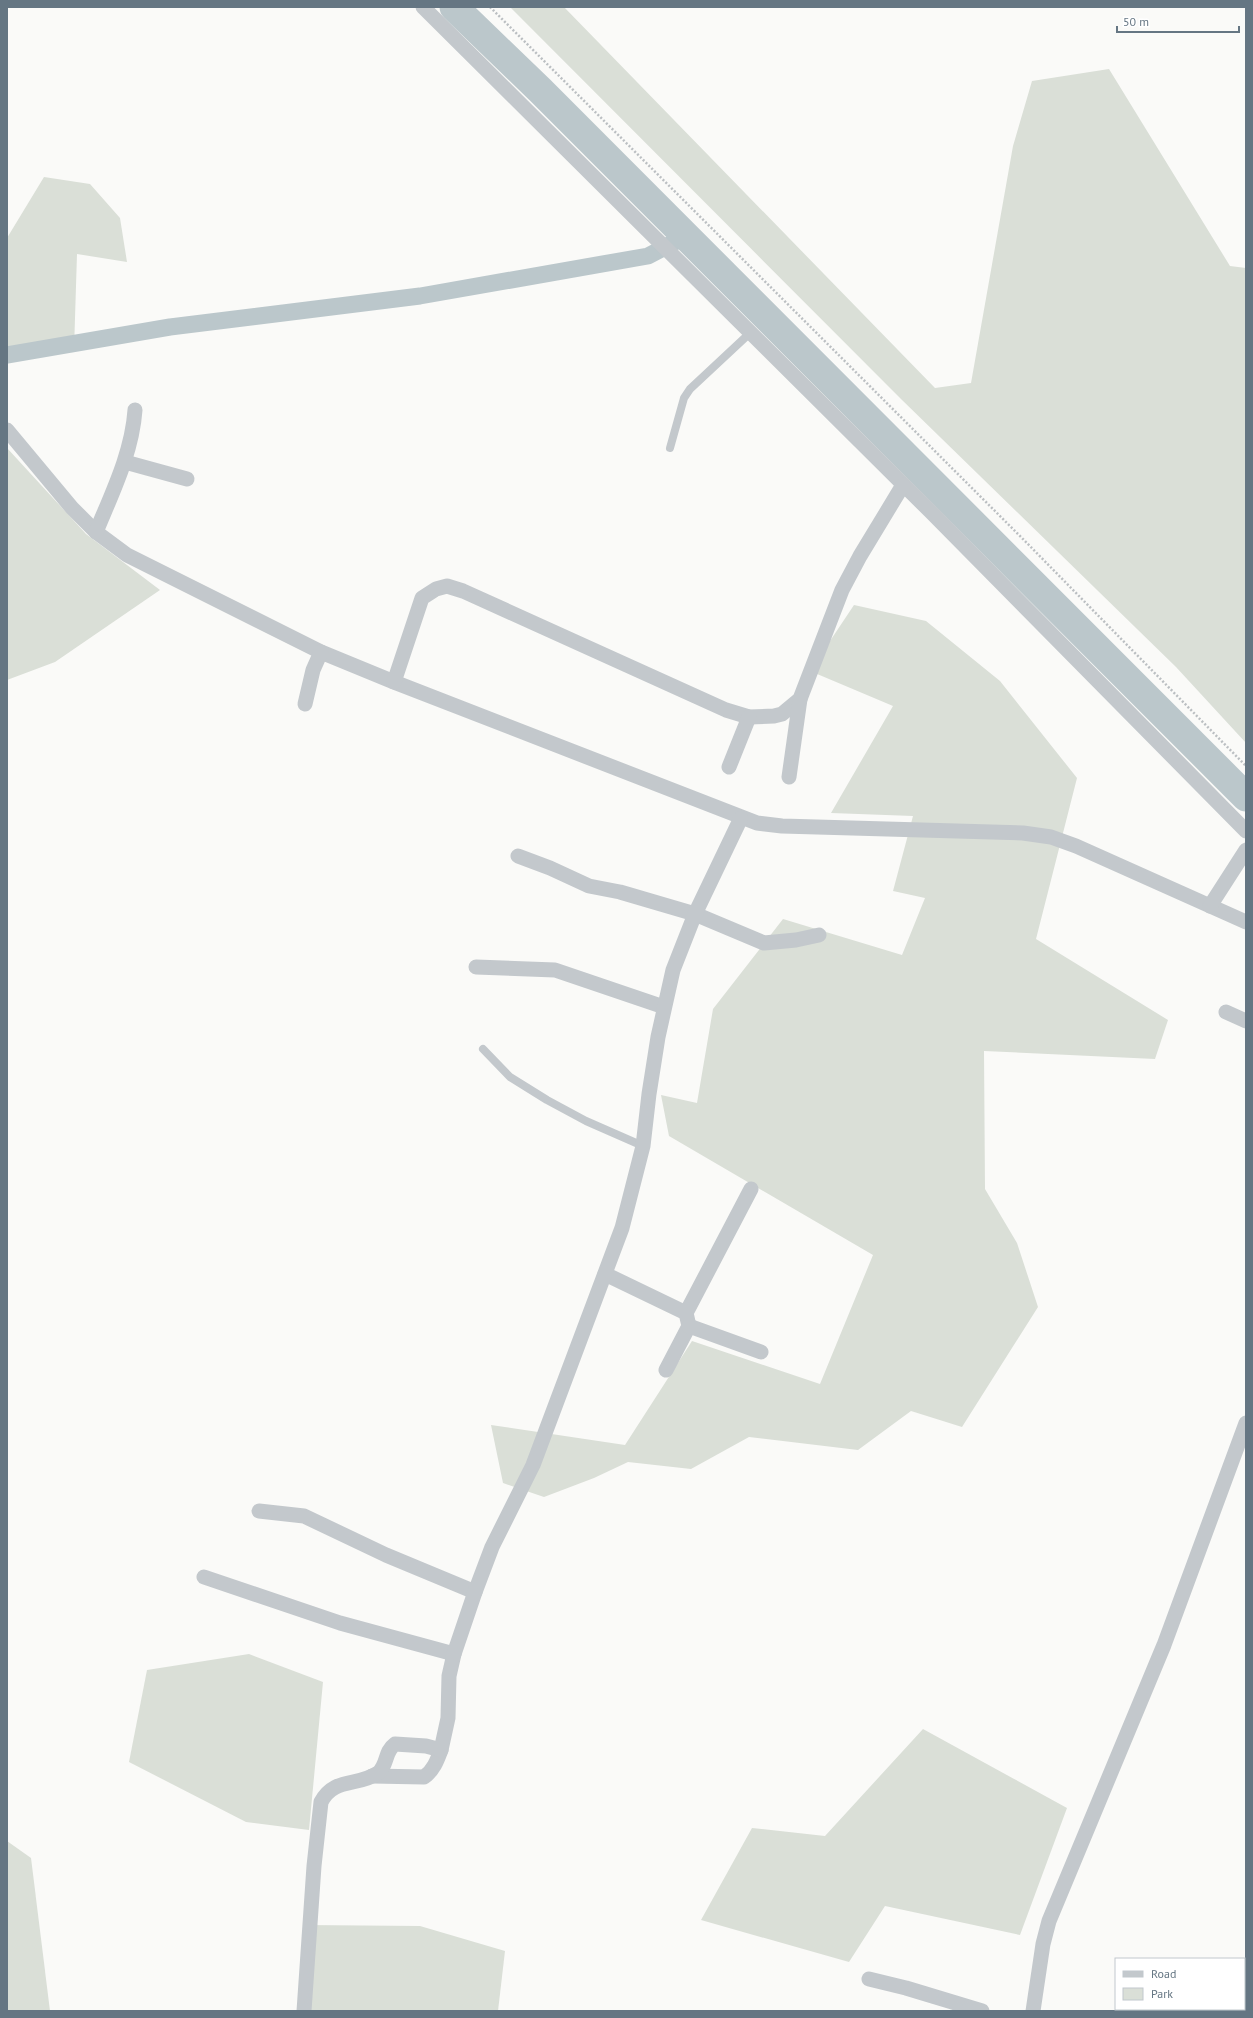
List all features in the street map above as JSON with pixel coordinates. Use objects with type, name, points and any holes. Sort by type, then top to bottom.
[{"type":"street","points":[[424,7],[904,485],[1246,831]]},
{"type":"street","points":[[96,532],[125,462],[132,434],[135,410]]},
{"type":"street","points":[[7,430],[57,492],[96,532],[127,555],[321,652],[394,682],[757,823],[782,826],[1016,833],[1051,837],[1076,846],[1246,922]]},
{"type":"street","points":[[125,462],[187,479]]},
{"type":"street","points":[[789,777],[800,699],[842,590],[860,556],[904,485]]},
{"type":"street","points":[[394,682],[422,598],[436,589],[446,586],[463,590],[726,710],[749,717],[774,716],[782,714],[800,699]]},
{"type":"street","points":[[305,704],[313,670],[321,652]]},
{"type":"street","points":[[729,767],[749,717]]},
{"type":"street","points":[[304,2011],[314,1866],[321,1802],[324,1795],[336,1785],[372,1776],[424,1777],[429,1774],[437,1763],[448,1718],[450,1676],[454,1654],[475,1592],[492,1547],[534,1465],[622,1228],[643,1146],[649,1094],[664,1007],[673,970],[695,914],[742,818]]},
{"type":"street","points":[[1210,906],[1246,850]]},
{"type":"street","points":[[518,856],[550,868],[588,886],[620,892],[695,914],[764,943],[796,940],[819,934]]},
{"type":"street","points":[[476,967],[555,970],[664,1007]]},
{"type":"street","points":[[1226,1012],[1246,1021]]},
{"type":"street","points":[[666,1370],[687,1320],[751,1189]]},
{"type":"street","points":[[605,1274],[687,1320],[761,1352]]},
{"type":"street","points":[[1033,2011],[1043,1944],[1049,1921],[1164,1645],[1246,1423]]},
{"type":"street","points":[[259,1511],[304,1516],[386,1555],[475,1592]]},
{"type":"street","points":[[204,1577],[340,1623],[454,1654]]},
{"type":"street","points":[[372,1776],[383,1767],[388,1749],[395,1744],[419,1745],[441,1750]]},
{"type":"street","points":[[869,1979],[906,1988],[982,2011]]},
{"type":"lane","points":[[670,448],[684,398],[690,389],[750,333]]},
{"type":"lane","points":[[483,1050],[510,1077],[547,1100],[586,1121],[643,1146]]},
{"type":"path","points":[[490,7],[1021,537],[1246,766]]},
{"type":"green space","points":[[510,7],[564,7],[935,388],[971,383],[1013,146],[1032,81],[1109,69],[1230,266],[1246,268],[1246,743],[1176,667],[901,399]]},
{"type":"green space","points":[[44,177],[90,184],[120,218],[127,262],[77,254],[74,350],[7,358],[7,238]]},
{"type":"green space","points":[[7,448],[86,534],[160,590],[55,662],[7,680]]},
{"type":"green space","points":[[854,605],[926,621],[1000,681],[1077,778],[1036,939],[1168,1020],[1155,1059],[984,1051],[985,1189],[1017,1243],[1038,1307],[962,1427],[911,1411],[858,1450],[749,1437],[691,1469],[628,1462],[594,1478],[544,1497],[503,1483],[491,1425],[625,1445],[692,1341],[820,1384],[873,1255],[669,1136],[661,1095],[697,1103],[713,1009],[783,919],[902,955],[925,898],[893,891],[913,816],[831,813],[893,706],[810,671]]},
{"type":"green space","points":[[249,1654],[323,1682],[309,1830],[246,1822],[129,1762],[147,1670]]},
{"type":"green space","points":[[923,1729],[1067,1808],[1020,1935],[885,1906],[849,1962],[701,1920],[752,1828],[825,1836]]},
{"type":"green space","points":[[7,1841],[31,1858],[50,2011],[7,2011]]},
{"type":"green space","points":[[306,1925],[420,1926],[505,1951],[498,2011],[298,2011]]},
{"type":"waterway","points":[[454,7],[540,90],[1246,797]]},
{"type":"waterway","points":[[7,355],[170,327],[420,296],[648,256],[686,236]]}]
